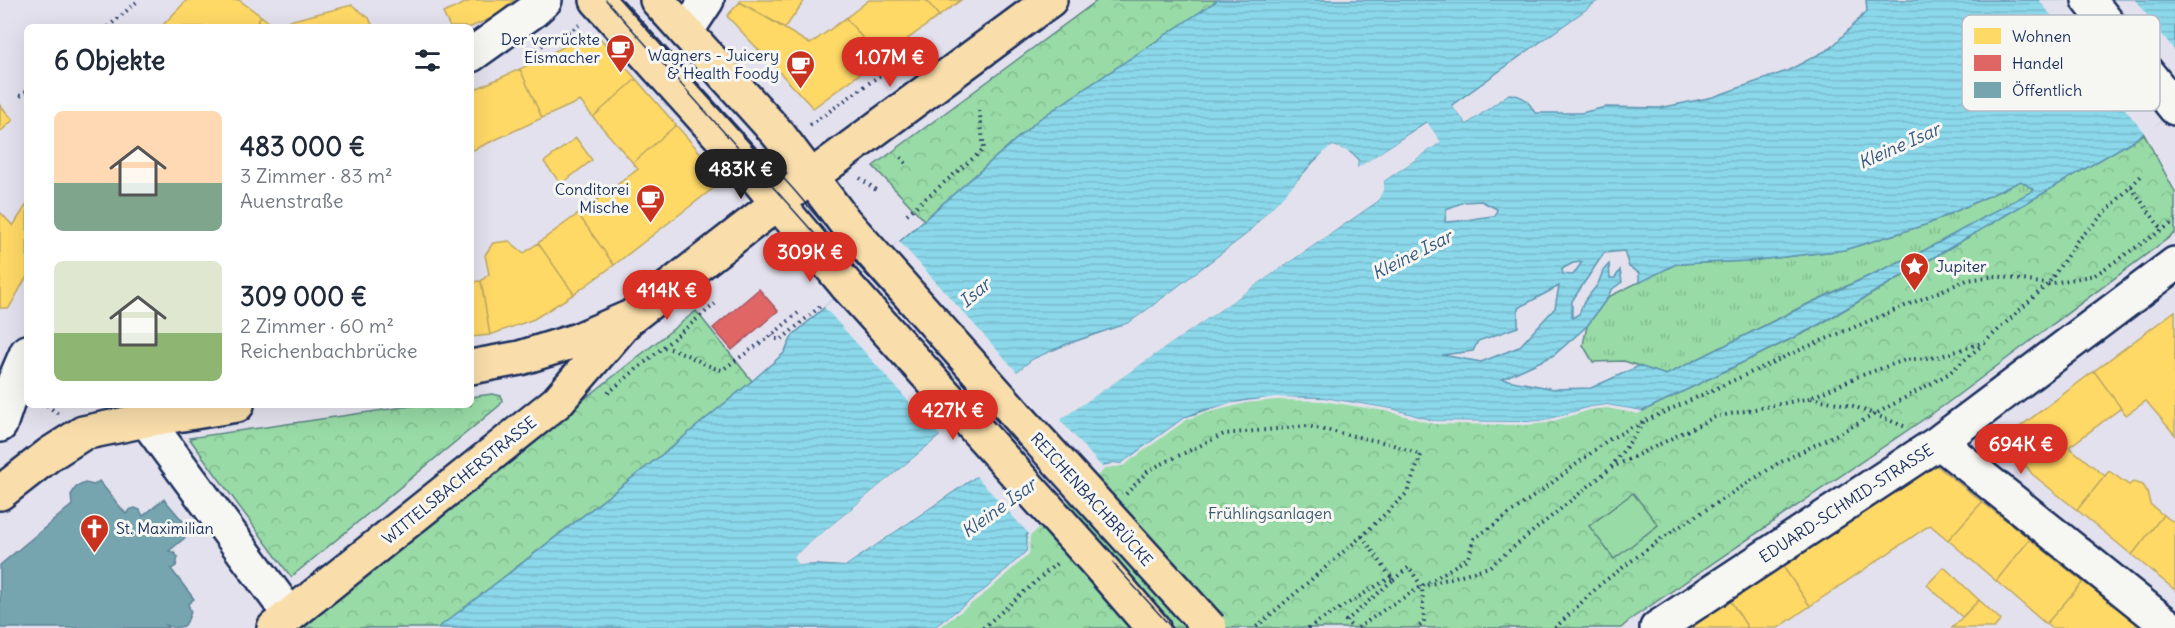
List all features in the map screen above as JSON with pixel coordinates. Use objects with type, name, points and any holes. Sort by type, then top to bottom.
[{"type":"main road","points":[[597,0],[745,164],[794,190]]},
{"type":"main road","points":[[657,0],[779,135],[794,190],[838,292],[1088,554],[1153,628]]},
{"type":"main road","points":[[474,366],[520,358],[578,340],[631,317],[794,190],[1050,0]]},
{"type":"main road","name":"REICHENBACHBRÜCKE","points":[[794,190],[844,221],[1210,628]]},
{"type":"main road","name":"WITTELSBACHERSTRASSE","points":[[282,622],[557,402],[631,317]]},
{"type":"main road","points":[[0,493],[50,454],[83,433],[219,408]]},
{"type":"street","points":[[474,53],[545,0]]},
{"type":"street","points":[[686,32],[707,0]]},
{"type":"street","points":[[2089,0],[2101,15]]},
{"type":"street","points":[[2160,89],[2175,108]]},
{"type":"street","name":"EDUARD-SCHMID-STRASSE","points":[[1657,628],[1939,442],[2175,264]]},
{"type":"street","points":[[0,425],[14,365]]},
{"type":"street","points":[[146,420],[282,622]]},
{"type":"street","points":[[1939,442],[2171,628]]},
{"type":"path","points":[[111,24],[139,0]]},
{"type":"path","points":[[801,125],[813,124],[910,54]]},
{"type":"path","points":[[20,96],[24,93]]},
{"type":"path","points":[[907,214],[984,149],[979,108]]},
{"type":"path","points":[[901,157],[907,165]]},
{"type":"path","points":[[1557,628],[1602,583],[1654,543],[1777,464],[1948,374],[2048,284],[2077,241],[2144,174]]},
{"type":"path","points":[[2132,187],[2162,230]]},
{"type":"path","points":[[1358,628],[1468,558],[1474,539],[1608,440],[1647,420],[1802,349],[1967,280],[1996,276],[2048,284],[2095,275],[2175,221]]},
{"type":"path","points":[[772,335],[775,339],[782,339],[838,292]]},
{"type":"path","points":[[715,304],[663,348],[674,349],[708,367],[722,370],[772,335],[798,313]]},
{"type":"path","points":[[1422,587],[1489,567],[1611,468],[1715,417],[1810,398],[1857,377],[1905,360],[1938,357],[1985,342]]},
{"type":"path","points":[[1810,398],[1853,406],[1939,442]]},
{"type":"path","points":[[1611,468],[1647,420]]},
{"type":"path","points":[[1125,495],[1149,470],[1224,434],[1307,426],[1391,444],[1421,455],[1407,493],[1262,626],[1255,628]]},
{"type":"path","points":[[1362,536],[1392,578]]},
{"type":"path","points":[[983,628],[1043,578],[1059,561]]},
{"type":"path","points":[[1308,628],[1409,567],[1422,587],[1426,628]]},
{"type":"path","points":[[1353,628],[1346,621],[1392,578]]},
{"type":"path","points":[[1417,628],[1424,622]]},
{"type":"green space","points":[[1098,0],[1218,0],[1038,120],[924,220],[873,166]]},
{"type":"green space","name":"Frühlingsanlagen","points":[[2144,134],[2175,192],[2175,233],[1946,404],[1621,628],[934,628],[1027,534],[1105,465],[1184,418],[1201,411],[1275,397],[1607,405],[1643,411],[1812,329]]},
{"type":"green space","points":[[2021,181],[2035,190],[1925,250],[1799,308],[1666,375],[1624,361],[1593,362],[1583,345],[1587,326],[1608,297],[1676,264],[1749,261],[1844,250],[1928,224]]},
{"type":"green space","points":[[696,311],[752,381],[659,457],[438,628],[295,628]]},
{"type":"green space","points":[[492,394],[501,396],[502,401],[291,577],[189,438],[397,408],[474,408],[474,397]]},
{"type":"green space","points":[[1633,493],[1658,525],[1614,559],[1589,526]]},
{"type":"water","points":[[1218,0],[1600,0],[1452,105],[1467,124],[1508,94],[1524,99],[1535,113],[1581,113],[1606,107],[1660,108],[1713,97],[1787,71],[1831,48],[1867,11],[1866,0],[2175,0],[2175,110],[2134,140],[1811,329],[1643,411],[1607,405],[1590,407],[1547,420],[1526,422],[1433,421],[1392,409],[1304,397],[1247,400],[1201,411],[1184,418],[1121,464],[1105,465],[1027,534],[1027,551],[986,589],[934,628],[438,628],[659,457],[752,381],[784,353],[793,335],[1038,120]],"holes":[[[1426,122],[1440,142],[1384,181],[1378,201],[845,566],[798,564],[795,556],[1032,360],[1067,344],[1129,323],[1246,235],[1288,192],[1313,162],[1333,146],[1353,154],[1358,160],[1357,169]],[[2021,181],[2034,190],[1925,250],[1800,308],[1666,375],[1639,366],[1591,388],[1554,389],[1502,379],[1554,355],[1587,326],[1611,290],[1622,282],[1620,270],[1615,278],[1610,278],[1609,264],[1603,271],[1598,284],[1584,302],[1579,314],[1572,318],[1572,301],[1604,253],[1624,251],[1629,267],[1639,273],[1639,283],[1676,264],[1749,261],[1844,250],[1928,224]],[[1481,201],[1497,209],[1495,216],[1445,222],[1446,209],[1464,202]],[[1582,262],[1573,275],[1563,274],[1562,269],[1573,263]],[[1559,286],[1555,308],[1519,347],[1481,362],[1442,355],[1473,351],[1478,341],[1518,327],[1518,308]]]},
{"type":"pier","points":[[1603,0],[1456,106],[1467,120],[1506,91],[1512,91],[1467,124],[1452,106]]},
{"type":"pier","points":[[2039,0],[2135,0],[2147,15],[2051,15]]},
{"type":"pier","points":[[2160,32],[2175,51],[2175,110],[2145,134],[2127,111],[2160,111]]},
{"type":"pier","points":[[1427,122],[1441,142],[1384,181],[1384,188],[1378,201],[1060,420],[1102,467],[1113,463],[1121,464],[1184,418],[1227,404],[1275,397],[1324,398],[1392,409],[1433,421],[1526,422],[1546,420],[1590,407],[1607,405],[1643,411],[1638,414],[1607,408],[1590,410],[1547,423],[1526,425],[1433,424],[1391,412],[1323,401],[1276,400],[1247,403],[1202,414],[1186,420],[1123,466],[1106,468],[1030,536],[1029,554],[988,591],[939,628],[934,628],[986,589],[1027,551],[1028,533],[976,476],[845,566],[798,565],[794,556],[940,436],[824,307],[899,241],[1017,372],[1032,360],[1050,352],[1129,323],[1150,308],[1246,235],[1326,150],[1333,146],[1348,151],[1358,161],[1357,168]],"holes":[[[1426,126],[1436,141],[1381,179],[1375,199],[844,563],[800,562],[798,557],[1033,363],[1068,347],[1131,325],[1214,265],[1248,238],[1327,152],[1334,149],[1351,156],[1355,161],[1354,169],[1357,172]]]},
{"type":"building: Wohnen","points":[[187,0],[239,0],[261,16],[256,24],[164,24]]},
{"type":"building: Wohnen","points":[[472,0],[514,0],[496,16],[474,26],[448,24],[443,13]]},
{"type":"building: Wohnen","points":[[741,0],[805,0],[785,28],[740,2]]},
{"type":"building: Wohnen","points":[[869,0],[926,0],[939,16],[880,59],[846,18]]},
{"type":"building: Wohnen","points":[[926,0],[961,0],[939,16]]},
{"type":"building: Wohnen","points":[[740,2],[810,44],[846,18],[880,59],[813,108],[727,16]]},
{"type":"building: Wohnen","points":[[352,5],[369,18],[372,24],[277,24]]},
{"type":"building: Wohnen","points":[[261,16],[272,24],[256,24]]},
{"type":"building: Wohnen","points":[[588,34],[599,37],[636,79],[593,117],[580,101],[542,118],[520,69]]},
{"type":"building: Wohnen","points":[[520,69],[542,118],[474,150],[474,90]]},
{"type":"building: Wohnen","points":[[636,79],[676,125],[633,163],[593,117]]},
{"type":"building: Wohnen","points":[[0,105],[13,120],[0,132]]},
{"type":"building: Wohnen","points":[[676,125],[724,180],[614,265],[578,214],[638,169],[633,163]]},
{"type":"building: Wohnen","points":[[576,138],[592,160],[561,184],[544,162]]},
{"type":"building: Wohnen","points":[[24,209],[24,281],[9,308],[0,308],[0,212],[13,226]]},
{"type":"building: Wohnen","points":[[578,214],[614,265],[574,294],[538,243]]},
{"type":"building: Wohnen","points":[[509,241],[524,253],[538,243],[574,294],[534,319],[490,335],[481,281],[489,274],[485,255],[493,243]]},
{"type":"building: Wohnen","points":[[481,281],[490,335],[474,337],[474,282]]},
{"type":"building: Wohnen","points":[[2175,311],[2175,435],[2146,401],[2126,415],[2094,371]]},
{"type":"building: Wohnen","points":[[2094,371],[2121,408],[2069,447],[2105,476],[2077,510],[2032,474],[2005,438]]},
{"type":"building: Wohnen","points":[[1932,462],[1982,502],[1948,540],[1930,525],[1810,606],[1780,562]]},
{"type":"building: Wohnen","points":[[2109,471],[2129,485],[2133,482],[2143,485],[2150,504],[2163,515],[2132,555],[2077,510]]},
{"type":"building: Wohnen","points":[[1982,502],[2030,539],[1996,581],[1948,540]]},
{"type":"building: Wohnen","points":[[2163,515],[2175,523],[2175,590],[2132,555]]},
{"type":"building: Wohnen","points":[[2030,539],[2083,582],[2046,624],[1996,581]]},
{"type":"building: Wohnen","points":[[1780,562],[1810,606],[1778,628],[1748,628],[1728,597]]},
{"type":"building: Wohnen","points":[[1944,567],[1979,600],[1962,617],[1927,585]]},
{"type":"building: Wohnen","points":[[2083,582],[2138,623],[2134,628],[2051,628],[2046,624]]},
{"type":"building: Wohnen","points":[[1728,597],[1748,628],[1681,628]]},
{"type":"building: Wohnen","points":[[1979,600],[2001,620],[1994,628],[1952,628]]},
{"type":"building: Handel","points":[[759,289],[778,311],[732,350],[713,328]]},
{"type":"building: Öffentlich","name":"St. Maximilian","points":[[99,481],[126,514],[135,508],[140,510],[143,516],[164,499],[192,532],[169,551],[178,557],[176,566],[171,569],[194,599],[188,604],[191,612],[187,622],[184,626],[174,628],[166,625],[168,628],[0,628],[0,565],[72,505],[71,495],[76,487],[85,483],[94,485]]},
{"type":"tram line","points":[[606,0],[855,279],[1172,628]]},
{"type":"tram line","points":[[623,0],[794,190],[864,272],[1187,628]]},
{"type":"place","name":"Der verrückte Eismacher","points":[[621,74]]},
{"type":"place","name":"Wagners - Juicery & Health Foody","points":[[800,90]]},
{"type":"place","name":"Conditorei Mische","points":[[650,224]]},
{"type":"place","name":"Jupiter","points":[[1915,292]]},
{"type":"place","name":"St. Maximilian","points":[[95,554]]},
{"type":"water label","name":"Kleine Isar","points":[[1899,146]]},
{"type":"water label","name":"Kleine Isar","points":[[1412,255]]},
{"type":"water label","name":"Isar","points":[[975,293]]},
{"type":"water label","name":"Kleine Isar","points":[[999,508]]}]
